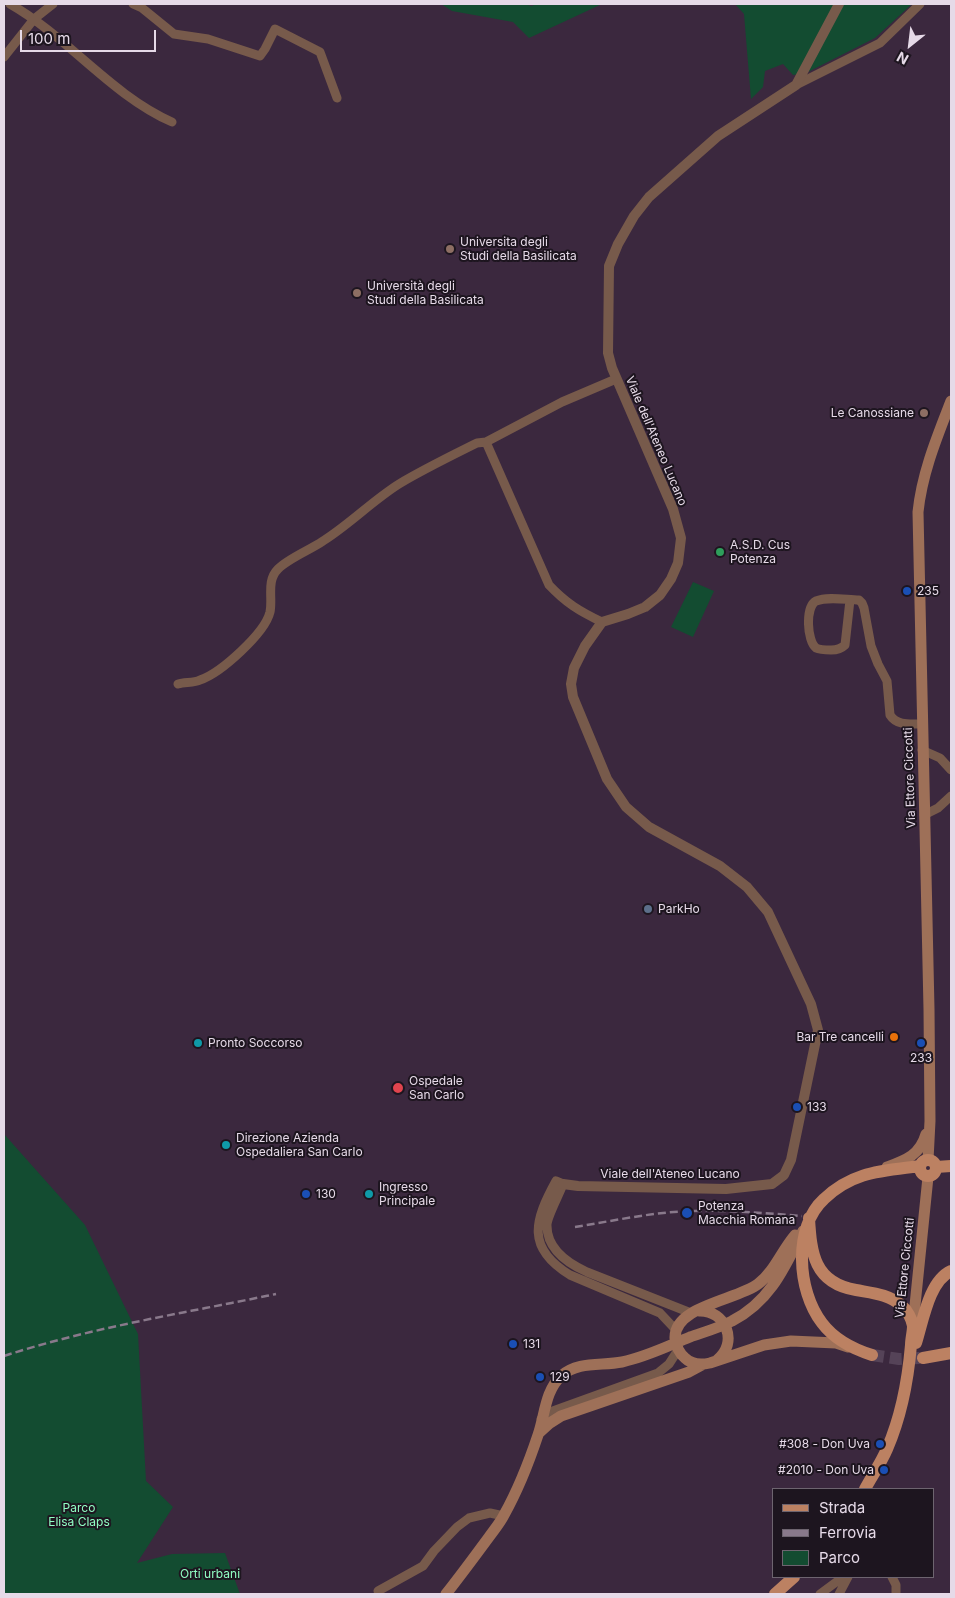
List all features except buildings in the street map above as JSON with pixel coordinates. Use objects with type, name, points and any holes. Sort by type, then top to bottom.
[{"type":"main road","name":"Via Ettore Ciccotti","points":[[910,1362],[928,1177],[934,1174],[928,1164],[930,1120],[918,512],[920,492],[931,454],[950,407]]},
{"type":"main road","points":[[872,1355],[836,1343],[791,1341],[764,1345],[706,1364],[687,1360],[678,1350],[676,1330],[681,1320],[694,1312],[758,1284],[773,1267],[790,1240],[824,1198],[848,1181],[908,1159],[924,1143],[930,1120]]},
{"type":"main road","points":[[874,1172],[928,1164],[951,1166]]},
{"type":"main road","points":[[809,1218],[810,1244],[815,1262],[820,1270],[831,1281],[845,1287],[878,1294],[893,1300],[906,1310],[913,1325]]},
{"type":"main road","points":[[809,1218],[803,1243],[803,1264],[808,1296],[821,1321],[831,1333],[859,1351]]},
{"type":"main road","points":[[446,1594],[504,1516],[539,1433],[549,1396],[559,1378],[570,1369],[578,1366],[623,1362],[650,1354],[731,1322],[747,1313],[773,1287],[809,1218]]},
{"type":"main road","points":[[866,1488],[886,1450],[894,1430],[910,1362],[929,1299],[939,1280],[951,1271]]},
{"type":"main road","points":[[539,1433],[561,1416],[689,1372],[721,1357],[728,1344],[728,1332],[723,1322],[717,1316],[708,1312],[694,1312]]},
{"type":"main road","points":[[923,1358],[951,1354]]},
{"type":"main road","points":[[775,1594],[793,1578]]},
{"type":"street","points":[[10,4],[34,19],[136,102],[154,114],[172,122]]},
{"type":"street","points":[[4,57],[34,19],[53,4]]},
{"type":"street","points":[[133,4],[142,8],[174,34],[208,39],[260,56],[275,30],[320,52],[337,98]]},
{"type":"street","points":[[796,85],[839,4]]},
{"type":"street","points":[[796,85],[880,43],[920,4]]},
{"type":"street","name":"Viale dell'Ateneo Lucano","points":[[560,1182],[578,1186],[726,1188],[772,1184],[784,1175],[792,1160],[818,1030],[812,1004],[768,912],[747,888],[720,866],[649,827],[626,807],[607,779],[573,697],[570,684],[574,668],[585,646],[602,622],[645,607],[660,595],[671,579],[678,563],[681,538],[673,509],[616,378],[608,353],[609,266],[618,244],[634,216],[649,196],[718,136],[796,85]]},
{"type":"street","points":[[178,684],[200,681],[214,673],[234,658],[262,627],[270,614],[272,598],[270,584],[277,569],[324,541],[399,484],[477,443],[486,442],[562,402],[616,378]]},
{"type":"street","points":[[486,442],[548,584],[562,599],[578,610],[602,622]]},
{"type":"street","points":[[850,600],[845,645],[835,650],[824,650],[816,648],[812,643],[809,616],[812,605],[816,601],[829,599],[859,600],[864,608],[871,646],[887,681],[890,715],[900,723],[922,724]]},
{"type":"street","points":[[922,750],[940,758],[951,770]]},
{"type":"street","points":[[924,815],[938,808],[951,796]]},
{"type":"street","points":[[560,1182],[547,1223],[553,1247],[561,1256],[573,1266],[587,1272],[694,1312]]},
{"type":"street","points":[[560,1182],[538,1222],[539,1238],[543,1250],[549,1259],[557,1267],[570,1274],[660,1313],[676,1330]]},
{"type":"street","points":[[542,1419],[545,1415],[557,1409],[658,1373],[669,1364],[678,1350]]},
{"type":"street","points":[[378,1591],[423,1566],[434,1551],[457,1527],[469,1518],[490,1513],[504,1516]]},
{"type":"street","points":[[820,1594],[842,1578]]},
{"type":"street","points":[[839,1594],[847,1578]]},
{"type":"street","points":[[892,1578],[896,1585],[896,1594]]},
{"type":"green space","points":[[441,4],[524,4],[532,6],[535,4],[602,4],[529,38],[513,22],[452,11]]},
{"type":"green space","points":[[735,4],[912,4],[875,38],[806,73],[793,75],[783,64],[765,71],[763,87],[751,99],[744,14]]},
{"type":"green space","points":[[693,582],[714,591],[693,637],[671,627]]},
{"type":"green space","name":"Parco Elisa Claps","points":[[4,1134],[85,1225],[138,1334],[146,1481],[173,1507],[137,1563],[172,1554],[225,1553],[240,1594],[4,1594]]},
{"type":"tunnel","points":[[872,1355],[899,1359],[920,1358]]},
{"type":"railway","points":[[575,1227],[647,1215],[692,1211],[733,1211],[802,1216]]},
{"type":"railway","points":[[4,1356],[71,1337],[139,1321],[276,1294]]},
{"type":"place","name":"Universita degli Studi della Basilicata","points":[[450,249]]},
{"type":"place","name":"Università degli Studi della Basilicata","points":[[357,293]]},
{"type":"place","name":"Le Canossiane","points":[[924,413]]},
{"type":"place","name":"A.S.D. Cus Potenza","points":[[720,552]]},
{"type":"place","name":"235","points":[[907,591]]},
{"type":"place","name":"ParkHo","points":[[648,909]]},
{"type":"place","name":"Bar Tre cancelli","points":[[894,1037]]},
{"type":"place","name":"Pronto Soccorso","points":[[198,1043]]},
{"type":"place","name":"233","points":[[921,1043]]},
{"type":"place","name":"Ospedale San Carlo","points":[[398,1088]]},
{"type":"place","name":"133","points":[[797,1107]]},
{"type":"place","name":"Direzione Azienda Ospedaliera San Carlo","points":[[226,1145]]},
{"type":"place","name":"130","points":[[306,1194]]},
{"type":"place","name":"Ingresso Principale","points":[[369,1194]]},
{"type":"place","name":"Potenza Macchia Romana","points":[[687,1213]]},
{"type":"place","name":"131","points":[[513,1344]]},
{"type":"place","name":"129","points":[[540,1377]]},
{"type":"place","name":"#308 - Don Uva","points":[[880,1444]]},
{"type":"place","name":"#2010 - Don Uva","points":[[884,1470]]},
{"type":"park label","name":"Orti urbani","points":[[210,1574]]}]
